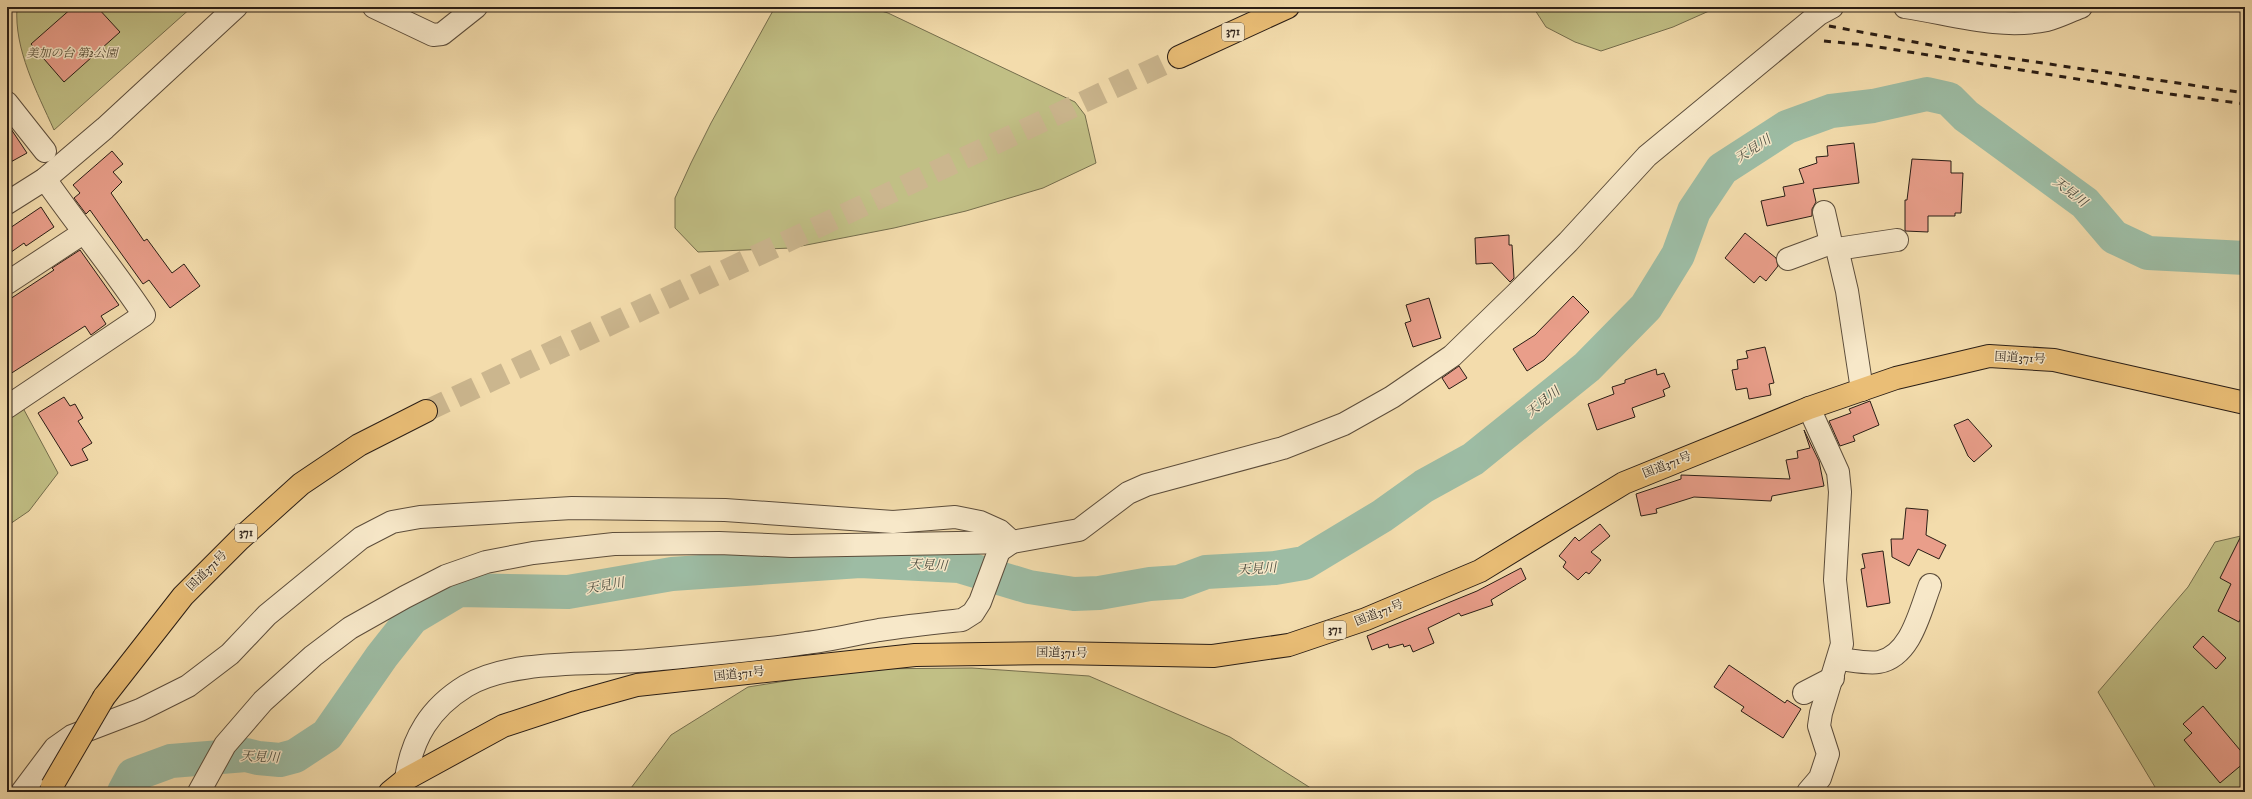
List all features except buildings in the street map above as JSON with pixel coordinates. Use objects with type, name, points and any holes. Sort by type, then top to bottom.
[{"type":"highway","name":"371","points":[[1179,57],[1288,7]]},
{"type":"highway","name":"国道371号","points":[[398,785],[503,726],[576,702],[637,685],[915,655],[1055,653],[1213,656],[1289,645],[1366,619],[1480,571],[1624,483],[1808,408],[1896,378],[1989,356],[2054,360],[2245,402]]},
{"type":"highway","name":"国道371号","points":[[51,789],[104,697],[182,596],[240,538],[300,484],[359,445],[426,411]]},
{"type":"street","points":[[7,203],[45,179],[105,128],[236,7]]},
{"type":"street","points":[[374,7],[433,35],[442,34],[476,7]]},
{"type":"street","points":[[199,792],[225,744],[273,691],[313,656],[350,628],[446,576],[486,562],[533,553],[614,544],[719,543],[792,546],[1006,547],[1079,530],[1128,493],[1140,488],[1283,448],[1344,424],[1392,397],[1452,356],[1568,242],[1646,156],[1819,14],[1832,7]]},
{"type":"street","points":[[1905,7],[1985,22],[2016,24],[2048,20],[2081,7]]},
{"type":"street","points":[[8,106],[44,151]]},
{"type":"street","points":[[7,407],[144,315],[117,274],[82,233],[45,179]]},
{"type":"street","points":[[1824,212],[1847,291],[1862,390]]},
{"type":"street","points":[[7,283],[82,233]]},
{"type":"street","points":[[1788,259],[1834,246],[1897,240]]},
{"type":"street","points":[[1808,408],[1832,455],[1838,472],[1840,492],[1835,580],[1842,644],[1836,668],[1821,713],[1819,726],[1828,754],[1820,778],[1808,792]]},
{"type":"street","points":[[22,792],[55,748],[72,736],[140,710],[188,686],[230,654],[267,615],[362,538],[392,522],[420,517],[572,508],[725,510],[893,522],[956,517],[980,522],[1000,531],[1006,547],[980,602],[973,613],[962,620],[878,630],[806,643],[627,662],[528,668],[496,674],[466,686],[439,707],[426,720],[409,756],[398,785]]},
{"type":"street","points":[[1804,693],[1836,668],[1879,662],[1901,652],[1912,631],[1930,585]]},
{"type":"green space","name":"美加の台 第2公園","points":[[17,7],[192,7],[54,130],[34,86],[23,55],[17,23]]},
{"type":"green space","points":[[775,7],[868,7],[888,13],[1075,102],[1085,115],[1096,163],[1043,188],[966,211],[894,228],[791,248],[698,252],[675,228],[675,198],[711,123]]},
{"type":"green space","points":[[1533,7],[1718,7],[1673,27],[1601,51],[1575,42],[1546,27]]},
{"type":"green space","points":[[23,408],[58,473],[29,511],[7,526],[7,419]]},
{"type":"green space","points":[[2245,535],[2245,792],[2158,792],[2098,692],[2188,587],[2215,542]]},
{"type":"green space","points":[[972,668],[1089,676],[1230,737],[1317,792],[628,792],[671,735],[748,687],[861,669]]},
{"type":"waterway","name":"天見川","points":[[124,792],[133,775],[171,761],[246,755],[258,758],[280,760],[295,756],[327,735],[382,656],[412,618],[459,590],[568,592],[672,574],[860,561],[959,566],[1029,587],[1074,594],[1099,593],[1150,584],[1179,582],[1206,572],[1275,568],[1304,563],[1382,516],[1424,486],[1473,459],[1587,367],[1646,307],[1678,255],[1694,211],[1722,169],[1787,127],[1831,111],[1873,106],[1927,94],[1949,99],[1966,116],[2085,203],[2114,237],[2148,253],[2245,258]]},
{"type":"tunnel","points":[[426,411],[1179,57]]},
{"type":"railway","points":[[1829,26],[1968,52],[2245,93]]},
{"type":"railway","points":[[1824,41],[1866,45],[2170,94],[2245,104]]}]
